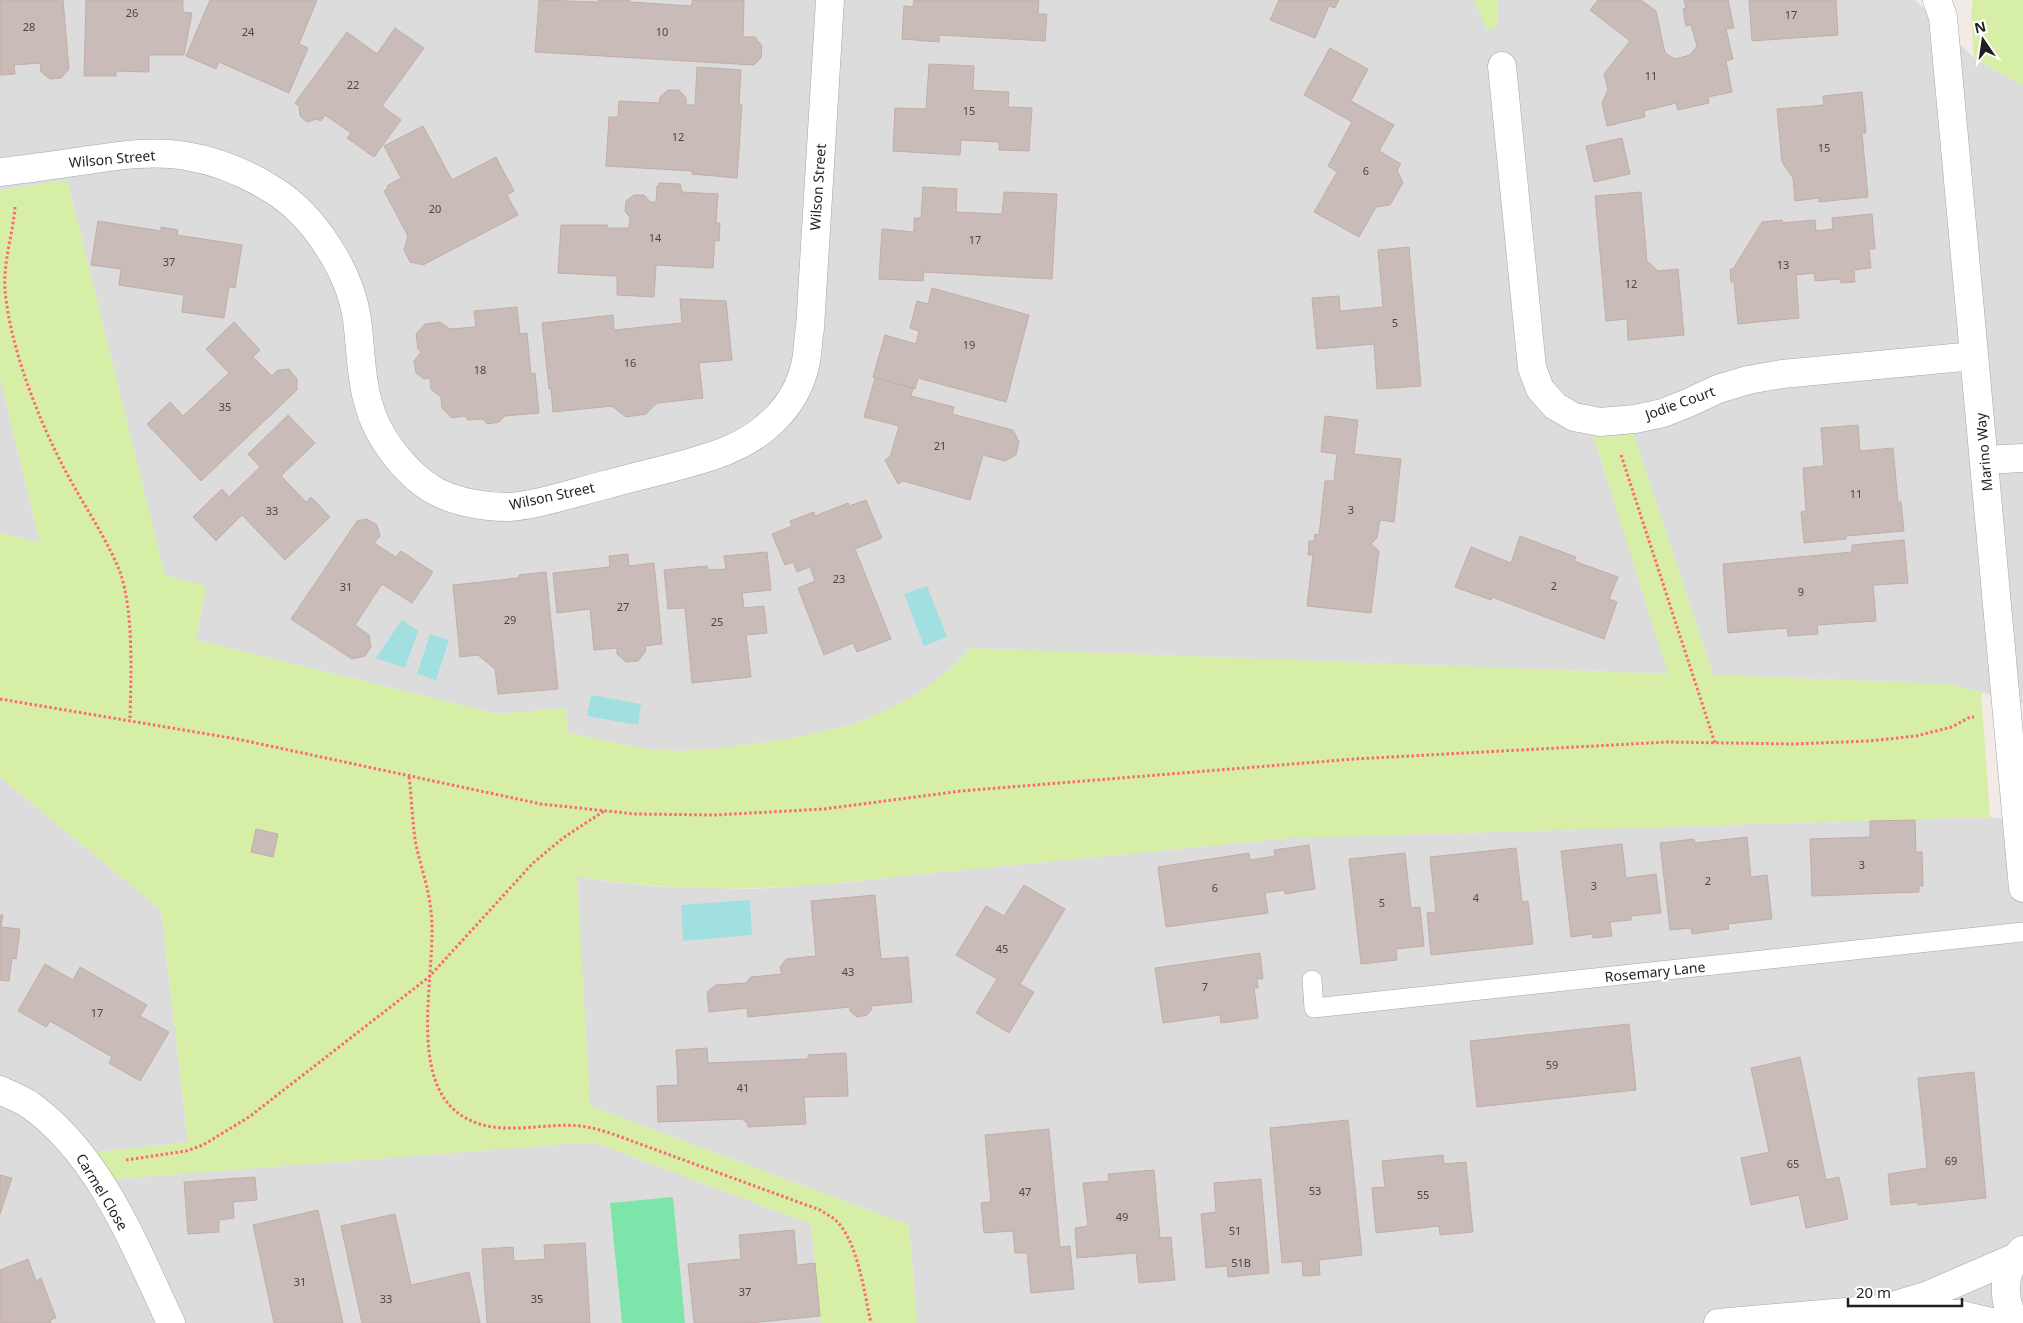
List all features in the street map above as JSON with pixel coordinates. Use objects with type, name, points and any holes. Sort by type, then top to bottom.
[{"type":"street","name":"Wilson Street","points":[[0,172],[144,154],[184,156],[216,162],[245,174],[276,191],[303,216],[323,240],[341,268],[352,297],[357,320],[361,368],[368,402],[377,429],[411,472],[437,492],[471,503],[508,507],[543,501],[700,460],[736,448],[761,433],[779,414],[796,391],[806,362],[810,328],[830,0]]},
{"type":"street","name":"Marino Way","points":[[1944,6],[2023,888]]},
{"type":"street","name":"Jodie Court","points":[[1502,66],[1532,368],[1540,389],[1555,406],[1574,417],[1600,422],[1635,419],[1663,412],[1718,390],[1765,377],[1974,356]]},
{"type":"street","points":[[1985,460],[2023,458]]},
{"type":"street","name":"Carmel Close","points":[[0,1090],[29,1105],[61,1131],[91,1168],[108,1195],[171,1323]]},
{"type":"street","points":[[1880,1309],[1926,1296],[2021,1250]]},
{"type":"street","points":[[2017,1323],[2006,1302],[2005,1286],[2008,1271],[2021,1250]]},
{"type":"street","points":[[1718,1323],[1880,1309],[1909,1309],[1958,1314],[1996,1323]]},
{"type":"lane","name":"Rosemary Lane","points":[[1312,980],[1314,1008],[2023,932]]},
{"type":"path","points":[[14,207],[5,288],[9,312],[27,379],[51,439],[66,472],[98,527],[120,574],[130,632],[130,719]]},
{"type":"path","points":[[1610,421],[1715,743]]},
{"type":"path","points":[[0,699],[237,738],[409,777],[541,804],[636,814],[715,815],[824,810],[961,791],[1354,759],[1668,742],[1793,744],[1869,741],[1916,736],[1952,727],[1970,717],[2007,716]]},
{"type":"path","points":[[409,777],[416,843],[431,912],[432,951],[429,977],[429,1052],[435,1078],[448,1104],[464,1117],[485,1125],[510,1127],[580,1126],[610,1133],[820,1210],[833,1218],[843,1230],[853,1250],[871,1323]]},
{"type":"path","points":[[91,1168],[186,1151],[203,1145],[249,1117],[429,977],[533,862],[562,838],[604,811]]},
{"type":"shaded area","points":[[0,0],[1474,0],[1487,30],[1497,27],[1498,0],[1915,0],[1974,58],[2023,86],[2023,703],[1948,684],[1713,675],[1633,432],[1593,435],[1669,674],[971,648],[948,671],[917,694],[885,711],[851,725],[789,739],[723,748],[681,751],[646,749],[568,733],[565,709],[498,714],[196,640],[206,586],[165,576],[67,180],[0,190]]},
{"type":"shaded area","points":[[0,378],[40,543],[0,533]]},
{"type":"shaded area","points":[[0,777],[161,910],[188,1142],[97,1152],[114,1179],[593,1142],[811,1224],[821,1323],[0,1323]]},
{"type":"shaded area","points":[[1990,817],[2023,822],[2023,1323],[917,1323],[909,1225],[590,1106],[576,876],[662,887],[754,889],[854,882],[1290,838]]},
{"type":"green space","points":[[1474,0],[1498,0],[1497,27],[1487,30]]},
{"type":"green space","points":[[1973,0],[2023,0],[2023,86],[1974,58],[1971,14]]},
{"type":"green space","points":[[67,180],[165,575],[206,586],[196,640],[498,714],[565,708],[568,733],[646,749],[681,751],[723,748],[789,739],[851,725],[885,711],[917,694],[948,671],[971,648],[1668,674],[1593,434],[1633,432],[1713,675],[1948,684],[1981,692],[1990,817],[1290,838],[819,885],[779,887],[698,888],[657,886],[577,876],[590,1106],[909,1225],[917,1323],[821,1323],[811,1224],[593,1142],[114,1179],[97,1152],[188,1142],[161,910],[0,777],[0,533],[40,543],[0,378],[0,190]]},
{"type":"green space","points":[[673,1197],[685,1323],[622,1323],[610,1203]]},
{"type":"water","points":[[927,586],[947,637],[924,646],[904,594]]},
{"type":"water","points":[[402,620],[418,631],[405,668],[376,658]]},
{"type":"water","points":[[430,634],[449,640],[436,680],[417,674]]},
{"type":"water","points":[[591,695],[641,704],[638,725],[587,716]]},
{"type":"water","points":[[750,900],[752,935],[683,941],[681,905]]},
{"type":"building","points":[[0,0],[63,0],[69,69],[61,78],[50,79],[41,72],[40,63],[14,65],[15,74],[0,75]]},
{"type":"building","points":[[86,0],[183,0],[183,12],[192,13],[184,55],[149,55],[149,72],[116,71],[116,76],[84,76]]},
{"type":"building","points":[[210,0],[317,0],[299,44],[308,48],[289,93],[219,62],[216,69],[186,56]]},
{"type":"building","points":[[539,0],[598,2],[598,0],[630,0],[630,2],[691,6],[693,0],[744,0],[743,37],[755,37],[762,46],[761,58],[754,65],[535,52]]},
{"type":"building","points":[[914,0],[1039,0],[1038,14],[1047,14],[1045,41],[939,35],[939,42],[902,39],[904,6],[913,7]]},
{"type":"building","points":[[1279,0],[1339,0],[1335,8],[1329,6],[1315,38],[1270,20]]},
{"type":"building","points":[[1598,0],[1641,0],[1656,11],[1665,53],[1675,59],[1690,55],[1697,46],[1691,25],[1686,26],[1683,9],[1686,8],[1684,0],[1728,0],[1734,28],[1726,29],[1733,59],[1726,61],[1732,92],[1708,97],[1709,103],[1678,110],[1676,103],[1644,111],[1645,117],[1607,126],[1602,103],[1608,90],[1604,74],[1630,41],[1590,10]]},
{"type":"building","points":[[1749,0],[1836,0],[1838,35],[1752,41]]},
{"type":"building","points":[[395,28],[424,48],[382,106],[401,120],[374,157],[347,138],[351,133],[325,115],[321,121],[317,119],[307,122],[300,116],[299,106],[295,103],[347,32],[377,54]]},
{"type":"building","points":[[1330,48],[1368,69],[1351,101],[1394,125],[1379,151],[1401,164],[1397,170],[1403,183],[1390,205],[1376,207],[1359,237],[1314,212],[1337,172],[1328,166],[1352,122],[1304,95]]},
{"type":"building","points":[[929,64],[974,66],[973,90],[1009,92],[1008,107],[1032,108],[1029,151],[999,150],[999,142],[961,140],[960,155],[893,151],[895,108],[926,109]]},
{"type":"building","points":[[697,67],[741,70],[739,105],[742,105],[737,178],[692,174],[692,171],[606,166],[609,117],[618,117],[619,101],[659,103],[660,97],[668,90],[679,90],[686,98],[686,105],[695,105]]},
{"type":"building","points":[[1862,92],[1866,133],[1862,133],[1868,197],[1819,202],[1819,198],[1795,201],[1793,178],[1782,162],[1777,109],[1824,105],[1823,96]]},
{"type":"building","points":[[423,126],[452,180],[496,157],[514,191],[507,195],[518,215],[423,265],[410,262],[404,250],[408,236],[384,191],[388,188],[387,186],[401,178],[384,146]]},
{"type":"building","points":[[1622,138],[1630,174],[1594,182],[1586,146]]},
{"type":"building","points":[[659,183],[680,184],[682,192],[718,194],[716,223],[720,223],[719,241],[715,240],[713,268],[656,265],[654,297],[617,295],[617,276],[558,273],[561,225],[608,225],[607,228],[629,228],[630,217],[625,212],[626,201],[634,195],[644,195],[650,202],[656,202],[657,186],[659,186]]},
{"type":"building","points":[[923,187],[957,189],[956,212],[1002,214],[1004,192],[1057,194],[1052,279],[924,272],[923,281],[879,279],[882,229],[914,232],[914,218],[921,218]]},
{"type":"building","points":[[1641,192],[1647,261],[1658,271],[1678,269],[1684,335],[1628,340],[1627,319],[1606,321],[1595,196]]},
{"type":"building","points":[[1872,214],[1875,249],[1869,249],[1871,268],[1854,270],[1855,282],[1841,283],[1840,279],[1815,281],[1814,273],[1796,275],[1799,318],[1738,324],[1734,282],[1731,282],[1730,269],[1733,269],[1762,222],[1782,220],[1782,223],[1815,220],[1816,231],[1833,229],[1832,218]]},
{"type":"building","points":[[98,221],[161,231],[161,227],[178,230],[177,235],[242,245],[235,288],[229,287],[224,318],[182,312],[184,295],[119,285],[121,269],[91,265]]},
{"type":"building","points":[[1409,247],[1421,386],[1377,389],[1374,344],[1317,349],[1312,298],[1339,296],[1340,311],[1383,307],[1378,250]]},
{"type":"building","points":[[932,288],[1029,315],[1006,402],[918,378],[915,389],[873,377],[885,335],[916,344],[919,331],[910,328],[917,301],[928,304]]},
{"type":"building","points":[[680,299],[726,301],[732,360],[699,363],[703,398],[657,403],[646,414],[626,417],[612,406],[553,412],[542,323],[613,315],[614,330],[682,323]]},
{"type":"building","points":[[517,307],[520,334],[527,333],[531,374],[535,373],[539,413],[505,416],[499,422],[488,424],[482,419],[468,420],[464,416],[452,418],[442,408],[441,397],[431,389],[430,378],[424,379],[416,373],[414,361],[421,352],[418,349],[416,334],[425,324],[440,322],[450,329],[476,327],[474,311]]},
{"type":"building","points":[[234,322],[260,350],[253,357],[272,376],[278,370],[289,369],[297,379],[297,390],[201,481],[147,424],[170,402],[183,416],[229,373],[206,349]]},
{"type":"building","points":[[875,378],[913,388],[911,396],[954,407],[952,414],[1013,430],[1019,442],[1016,455],[1005,461],[983,455],[970,500],[903,481],[898,484],[885,460],[890,457],[899,426],[864,417]]},
{"type":"building","points":[[288,415],[315,443],[281,476],[306,502],[311,497],[330,517],[285,560],[242,515],[216,541],[193,517],[222,489],[229,497],[260,467],[248,454]]},
{"type":"building","points":[[1325,416],[1358,420],[1354,454],[1401,459],[1394,522],[1380,520],[1377,538],[1371,544],[1379,551],[1371,613],[1307,606],[1313,555],[1308,555],[1309,541],[1314,541],[1315,534],[1319,535],[1325,481],[1334,481],[1337,454],[1321,452]]},
{"type":"building","points":[[1858,425],[1860,451],[1893,448],[1898,502],[1901,502],[1904,531],[1846,536],[1846,539],[1804,543],[1801,512],[1806,511],[1803,468],[1824,466],[1821,428]]},
{"type":"building","points":[[866,500],[882,538],[855,549],[891,639],[857,652],[853,643],[824,655],[798,588],[815,581],[810,567],[797,572],[793,562],[785,565],[772,534],[792,526],[790,521],[814,512],[815,516],[848,503],[849,506]]},
{"type":"building","points":[[367,519],[377,525],[380,536],[374,543],[396,557],[401,551],[433,572],[412,603],[382,584],[355,625],[369,635],[371,647],[365,656],[352,659],[291,619],[357,521]]},
{"type":"building","points":[[1520,536],[1576,557],[1574,561],[1618,577],[1609,599],[1617,602],[1604,639],[1492,597],[1491,600],[1455,587],[1471,547],[1511,563]]},
{"type":"building","points":[[1904,540],[1908,583],[1873,585],[1876,621],[1817,625],[1818,634],[1788,636],[1787,628],[1728,633],[1723,564],[1852,552],[1852,545]]},
{"type":"building","points":[[767,552],[771,590],[742,593],[744,608],[764,606],[767,633],[746,635],[751,677],[692,683],[685,608],[668,609],[664,570],[707,566],[708,570],[726,569],[724,556]]},
{"type":"building","points":[[628,554],[629,566],[654,563],[662,644],[645,646],[646,651],[638,661],[626,662],[617,654],[617,648],[594,650],[590,609],[557,613],[553,573],[610,567],[609,556]]},
{"type":"building","points":[[546,572],[558,689],[498,694],[495,669],[478,655],[460,657],[453,585],[519,578],[519,575]]},
{"type":"building","points":[[1915,820],[1916,852],[1922,852],[1923,886],[1919,886],[1919,892],[1812,896],[1810,839],[1870,837],[1870,821]]},
{"type":"building","points":[[256,829],[278,834],[273,857],[251,852]]},
{"type":"building","points":[[1747,837],[1751,877],[1767,875],[1772,919],[1728,924],[1729,929],[1692,934],[1691,928],[1670,930],[1660,843],[1694,839],[1695,843]]},
{"type":"building","points":[[1622,844],[1626,878],[1656,874],[1661,913],[1631,916],[1631,920],[1610,922],[1612,936],[1593,938],[1592,934],[1571,937],[1561,851]]},
{"type":"building","points":[[1309,845],[1315,889],[1285,894],[1285,890],[1265,893],[1268,913],[1166,927],[1158,867],[1249,853],[1250,860],[1275,856],[1274,850]]},
{"type":"building","points":[[1516,848],[1522,902],[1528,901],[1533,944],[1431,955],[1427,913],[1436,912],[1430,857]]},
{"type":"building","points":[[1405,853],[1411,908],[1420,907],[1424,946],[1396,949],[1397,960],[1361,964],[1349,859]]},
{"type":"building","points":[[1024,885],[1065,909],[1020,984],[1034,992],[1009,1033],[976,1013],[997,979],[956,955],[986,906],[1004,916]]},
{"type":"building","points":[[875,895],[881,959],[908,957],[912,1002],[871,1006],[872,1009],[867,1015],[857,1017],[850,1011],[850,1007],[748,1017],[747,1008],[709,1012],[707,992],[716,985],[746,983],[751,977],[782,974],[780,967],[786,959],[816,956],[811,901]]},
{"type":"building","points":[[0,915],[3,915],[1,927],[20,929],[16,959],[12,958],[9,981],[0,980]]},
{"type":"building","points":[[1260,953],[1263,979],[1257,979],[1258,988],[1254,988],[1258,1018],[1221,1023],[1220,1015],[1163,1023],[1155,968]]},
{"type":"building","points":[[45,964],[73,980],[80,967],[147,1005],[140,1016],[169,1032],[140,1081],[109,1063],[112,1057],[50,1021],[46,1027],[18,1011]]},
{"type":"building","points":[[1629,1024],[1636,1090],[1477,1107],[1470,1041]]},
{"type":"building","points":[[707,1048],[708,1063],[808,1059],[808,1055],[846,1053],[848,1096],[804,1097],[806,1124],[748,1127],[747,1123],[742,1119],[658,1122],[657,1086],[678,1085],[676,1050]]},
{"type":"building","points":[[1800,1057],[1826,1180],[1839,1177],[1848,1219],[1806,1228],[1799,1195],[1751,1205],[1741,1158],[1769,1152],[1751,1068]]},
{"type":"building","points":[[1974,1072],[1986,1198],[1918,1205],[1918,1202],[1891,1205],[1888,1174],[1927,1168],[1918,1078]]},
{"type":"building","points":[[1348,1120],[1362,1255],[1319,1260],[1320,1275],[1303,1276],[1302,1261],[1282,1263],[1270,1128]]},
{"type":"building","points":[[1049,1129],[1060,1247],[1070,1246],[1074,1289],[1031,1293],[1027,1253],[1015,1253],[1013,1231],[984,1233],[981,1203],[991,1202],[985,1135]]},
{"type":"building","points":[[1443,1155],[1444,1164],[1466,1162],[1473,1232],[1440,1235],[1439,1226],[1376,1233],[1372,1188],[1385,1187],[1382,1161]]},
{"type":"building","points":[[1154,1170],[1160,1238],[1171,1237],[1175,1280],[1139,1283],[1136,1253],[1077,1258],[1075,1228],[1088,1226],[1083,1183],[1109,1181],[1108,1174]]},
{"type":"building","points":[[0,1175],[12,1178],[0,1214]]},
{"type":"building","points":[[255,1177],[257,1200],[233,1202],[234,1218],[219,1220],[219,1232],[188,1234],[184,1182]]},
{"type":"building","points":[[1261,1179],[1269,1273],[1228,1277],[1227,1266],[1206,1268],[1201,1214],[1216,1212],[1214,1183]]},
{"type":"building","points":[[318,1210],[343,1323],[274,1323],[253,1225]]},
{"type":"building","points":[[395,1214],[411,1285],[469,1272],[480,1323],[362,1323],[341,1226]]},
{"type":"building","points":[[794,1230],[797,1265],[815,1263],[820,1316],[750,1323],[694,1323],[688,1264],[741,1259],[739,1235]]},
{"type":"building","points":[[585,1243],[590,1323],[487,1323],[482,1249],[513,1247],[514,1261],[545,1259],[544,1245]]},
{"type":"building","points":[[28,1259],[36,1281],[41,1278],[56,1318],[50,1320],[51,1323],[0,1323],[0,1270]]}]
